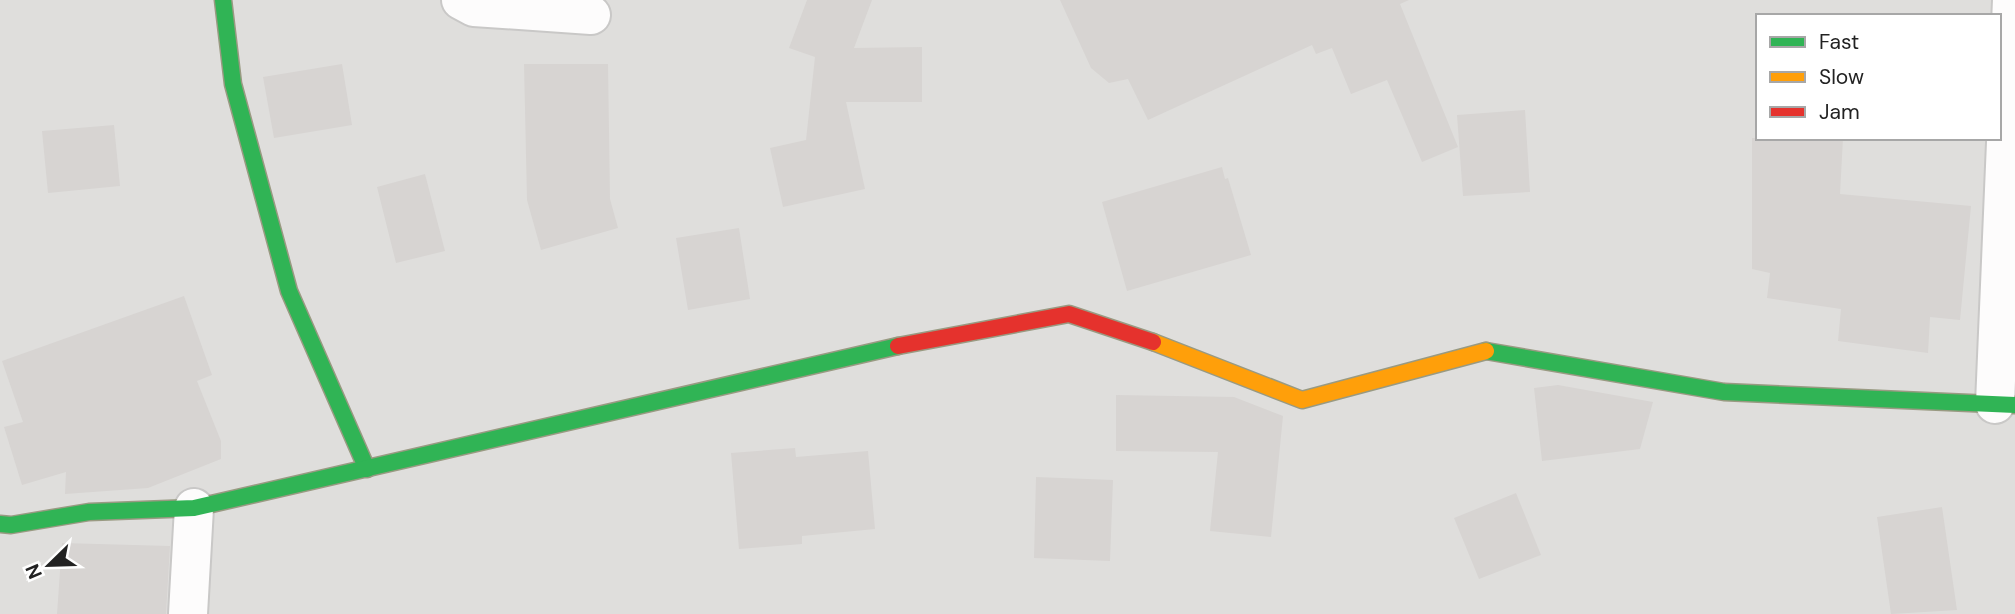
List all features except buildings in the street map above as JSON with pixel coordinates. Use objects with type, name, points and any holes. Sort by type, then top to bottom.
[{"type":"street","points":[[223,0],[233,84],[289,291],[367,469]]},
{"type":"street","points":[[461,0],[474,7],[527,5],[591,15]]},
{"type":"street","points":[[0,524],[11,525],[89,512],[194,508],[918,341],[1069,314],[1178,351],[1302,400],[1483,350],[1724,392],[2005,404],[2012,0]]},
{"type":"street","points":[[188,614],[194,508]]},
{"type":"shaded area","points":[[0,0],[2015,0],[2015,614],[0,614]]},
{"type":"traffic: fast","points":[[223,0],[233,84],[289,291],[367,469]]},
{"type":"traffic: fast","points":[[0,524],[11,525],[89,512],[194,508],[898,346]]},
{"type":"traffic: fast","points":[[1486,351],[1724,392],[2015,405]]},
{"type":"traffic: slow","points":[[1153,342],[1302,400],[1486,351]]},
{"type":"traffic: jam","points":[[898,346],[1069,314],[1153,342]]}]
